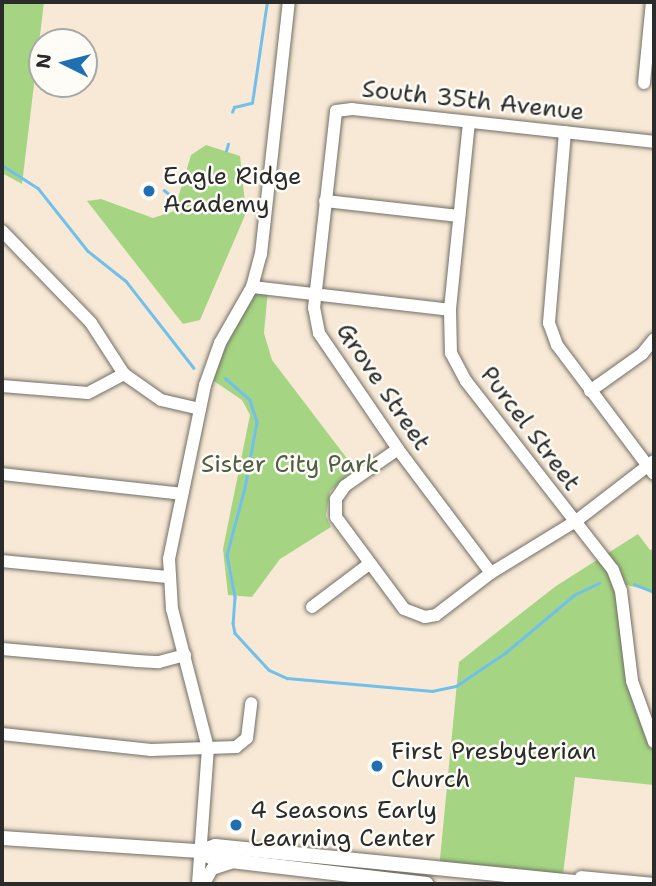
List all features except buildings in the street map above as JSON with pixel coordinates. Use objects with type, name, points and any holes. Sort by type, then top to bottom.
[{"type":"main road","points":[[2,838],[200,851],[215,846],[543,882],[594,884]]},
{"type":"main road","points":[[200,851],[214,859],[427,884]]},
{"type":"street","points":[[198,884],[208,748],[172,609],[169,577],[182,494],[200,409],[220,343],[252,288],[261,254],[289,2]]},
{"type":"street","points":[[644,83],[652,2]]},
{"type":"street","name":"South 35th Avenue","points":[[325,201],[335,111],[352,109],[654,142]]},
{"type":"street","name":"Purcel Street","points":[[469,122],[450,310],[451,353],[466,381],[608,562],[620,586],[632,681],[654,742]]},
{"type":"street","points":[[397,449],[345,486],[336,499],[340,526],[404,609],[419,617],[436,615],[491,573],[576,521],[652,467],[590,391],[557,345],[549,323],[565,132]]},
{"type":"street","points":[[325,201],[459,216]]},
{"type":"street","name":"Grove Street","points":[[325,201],[314,295],[316,321],[325,347],[397,449],[491,573]]},
{"type":"street","points":[[2,231],[91,323],[124,374],[161,400],[200,409]]},
{"type":"street","points":[[252,288],[450,310]]},
{"type":"street","points":[[590,391],[642,354],[654,339]]},
{"type":"street","points":[[2,386],[88,393],[124,374]]},
{"type":"street","points":[[2,474],[182,494]]},
{"type":"street","points":[[2,561],[169,577]]},
{"type":"street","points":[[312,607],[369,564]]},
{"type":"street","points":[[2,649],[159,662],[185,655]]},
{"type":"street","points":[[2,734],[151,750],[243,745],[251,703]]},
{"type":"street","points":[[204,884],[212,869],[235,862]]},
{"type":"street","points":[[479,873],[523,871],[654,884]]},
{"type":"green space","points":[[2,2],[44,2],[41,28],[28,28],[28,98],[32,98],[22,184],[2,173]]},
{"type":"green space","points":[[206,145],[240,156],[246,213],[200,320],[183,324],[87,201],[101,199],[153,218],[174,211],[191,155]]},
{"type":"green space","name":"Sister City Park","points":[[252,287],[268,290],[264,333],[272,360],[355,469],[330,491],[326,516],[331,527],[280,559],[252,597],[228,595],[223,549],[250,415],[242,400],[208,377]]},
{"type":"green space","points":[[638,534],[650,550],[654,549],[654,592],[619,583],[631,674],[654,742],[654,785],[575,777],[563,875],[439,869],[459,662],[556,586]]},
{"type":"waterway","points":[[232,112],[234,107],[252,103],[267,2]]},
{"type":"waterway","points":[[226,151],[228,144]]},
{"type":"waterway","points":[[2,165],[38,188],[88,251],[126,281],[194,368]]},
{"type":"waterway","points":[[164,190],[177,200]]},
{"type":"waterway","points":[[225,378],[250,400],[257,422],[245,488],[227,555],[235,597],[233,623],[235,633],[269,670],[287,678],[432,691],[456,686],[505,653],[574,595],[599,583]]},
{"type":"waterway","points":[[634,584],[654,592]]},
{"type":"place","name":"Eagle Ridge Academy","points":[[149,191]]},
{"type":"place","name":"First Presbyterian Church","points":[[377,766]]},
{"type":"place","name":"4 Seasons Early Learning Center","points":[[236,825]]}]
